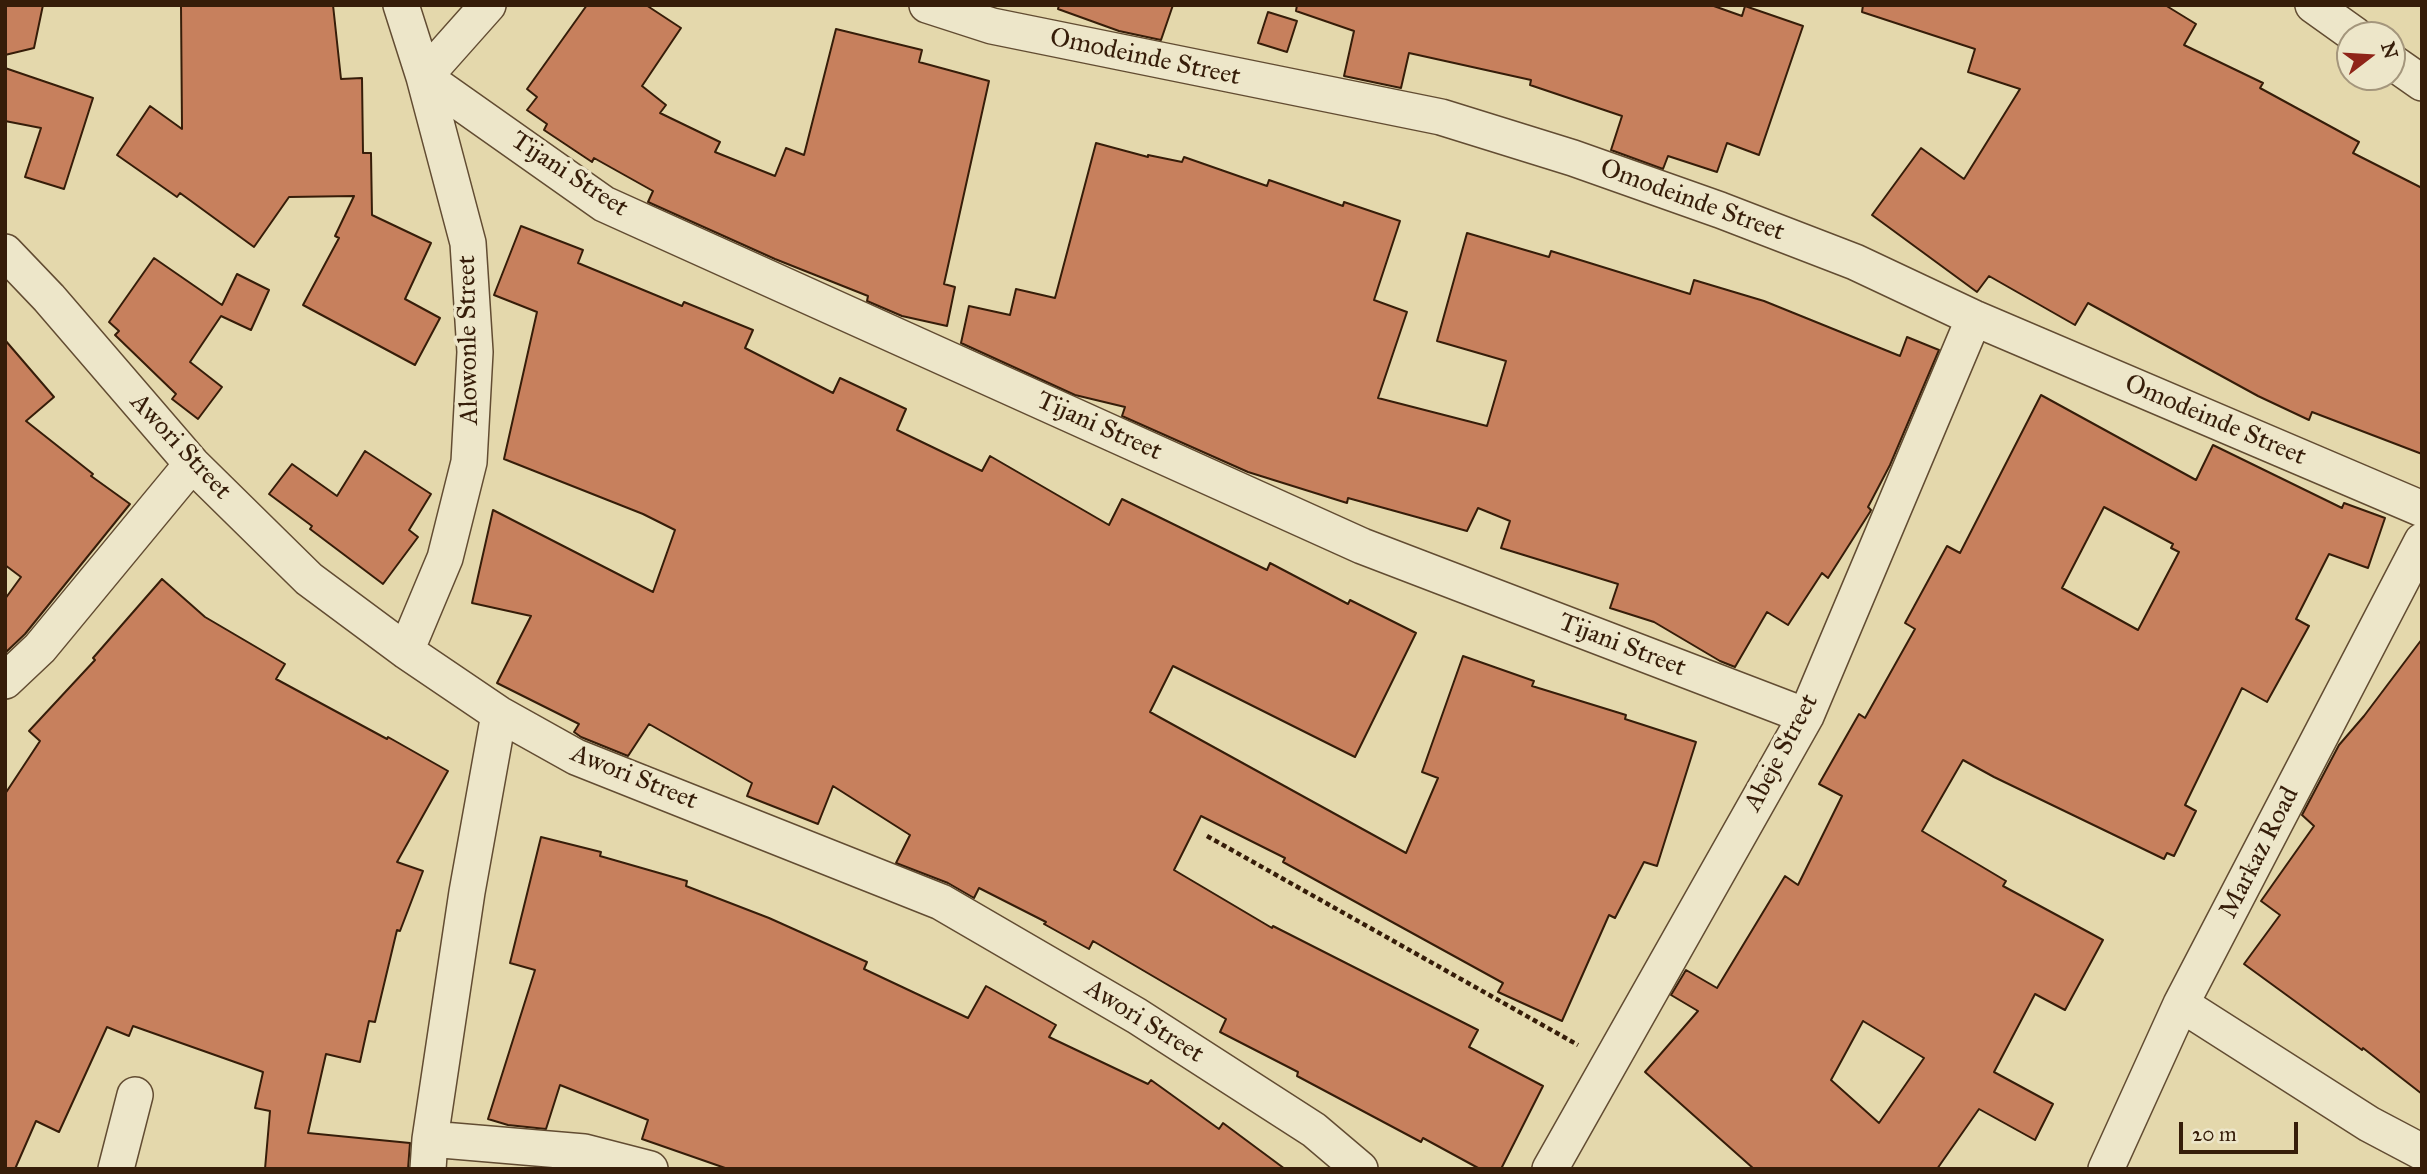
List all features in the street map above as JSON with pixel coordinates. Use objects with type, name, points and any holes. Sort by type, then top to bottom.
[{"type":"street","name":"Alowonle Street","points":[[401,5],[424,77],[468,243],[475,352],[469,462],[446,558],[405,651]]},
{"type":"street","points":[[424,77],[488,5]]},
{"type":"street","name":"Omodeinde Street","points":[[927,5],[992,26],[1441,117],[1573,158],[1720,209],[1854,262],[1974,318],[2422,509]]},
{"type":"street","points":[[2313,5],[2336,21]]},
{"type":"street","points":[[2406,72],[2422,83]]},
{"type":"street","name":"Tijani Street","points":[[424,77],[604,204],[1362,546],[1805,716]]},
{"type":"street","name":"Awori Street","points":[[5,252],[49,298],[192,464],[309,579],[405,651],[499,714],[576,757],[941,902],[1137,1016],[1314,1130],[1360,1169]]},
{"type":"street","name":"Abeje Street","points":[[1550,1169],[1805,716],[1974,318]]},
{"type":"street","points":[[5,681],[40,648],[192,464]]},
{"type":"street","name":"Markaz Road","points":[[2106,1169],[2181,1004],[2422,541]]},
{"type":"street","points":[[499,714],[467,892],[429,1154],[584,1152],[650,1169]]},
{"type":"street","points":[[2181,1004],[2369,1124],[2422,1152]]},
{"type":"street","points":[[116,1169],[135,1095]]},
{"type":"path","points":[[1207,836],[1610,1062]]},
{"type":"building","points":[[5,5],[43,5],[34,48],[5,55]]},
{"type":"building","points":[[181,5],[333,5],[341,79],[362,78],[363,153],[371,153],[372,215],[431,243],[405,299],[440,318],[415,365],[303,305],[339,238],[335,236],[354,196],[289,197],[254,247],[180,193],[177,197],[117,155],[150,106],[182,129]]},
{"type":"building","points":[[587,5],[646,5],[681,28],[642,86],[666,105],[660,113],[720,142],[715,152],[775,176],[786,148],[804,155],[836,29],[922,50],[919,62],[989,81],[944,284],[955,287],[947,326],[902,316],[867,301],[868,296],[775,259],[648,202],[653,191],[594,158],[592,162],[544,130],[547,124],[527,110],[537,97],[527,89]]},
{"type":"building","points":[[1059,5],[1173,5],[1161,40],[1119,31],[1058,9]]},
{"type":"building","points":[[1297,5],[1711,5],[1742,16],[1745,6],[1803,26],[1759,155],[1727,143],[1717,172],[1668,156],[1663,169],[1611,150],[1622,116],[1530,85],[1531,80],[1409,53],[1401,88],[1344,76],[1354,31],[1296,11]]},
{"type":"building","points":[[1863,5],[2165,5],[2196,24],[2184,45],[2263,83],[2260,88],[2359,142],[2353,153],[2422,188],[2422,454],[2312,412],[2309,420],[2258,396],[2088,303],[2075,325],[1989,276],[1977,292],[1872,215],[1921,148],[1964,179],[2020,89],[1968,72],[1975,49],[1862,12]]},
{"type":"building","points":[[1268,12],[1297,21],[1287,52],[1258,43]]},
{"type":"building","points":[[5,68],[93,98],[64,189],[25,177],[41,128],[5,121]]},
{"type":"building","points":[[1096,143],[1148,157],[1182,162],[1184,157],[1267,186],[1269,180],[1343,206],[1344,202],[1400,221],[1374,300],[1407,312],[1378,398],[1487,426],[1506,361],[1437,341],[1467,233],[1549,257],[1551,251],[1690,294],[1694,280],[1764,301],[1900,356],[1907,337],[1939,350],[1890,465],[1868,507],[1871,510],[1828,578],[1822,573],[1788,625],[1767,612],[1735,667],[1654,622],[1610,608],[1618,584],[1501,548],[1510,521],[1478,508],[1467,531],[1348,498],[1347,503],[1248,472],[1122,416],[1125,407],[1075,395],[961,343],[969,306],[1010,315],[1016,289],[1055,298]]},
{"type":"building","points":[[521,226],[583,250],[578,263],[682,306],[684,302],[753,330],[745,348],[833,393],[840,378],[906,409],[897,430],[982,471],[990,456],[1109,525],[1122,499],[1267,570],[1270,563],[1348,604],[1350,600],[1416,633],[1355,757],[1173,666],[1150,712],[1406,853],[1438,778],[1422,772],[1463,656],[1534,681],[1532,686],[1626,715],[1625,719],[1696,742],[1657,866],[1644,862],[1615,918],[1609,915],[1562,1021],[1498,992],[1503,983],[1283,862],[1285,858],[1201,816],[1174,870],[1272,928],[1273,926],[1478,1030],[1469,1047],[1543,1086],[1501,1169],[1480,1169],[1423,1138],[1421,1142],[1297,1076],[1298,1072],[1220,1032],[1226,1019],[1093,941],[1089,949],[1044,924],[1046,922],[979,888],[974,898],[948,883],[896,863],[910,835],[833,786],[818,824],[747,796],[752,783],[649,724],[628,756],[581,737],[574,732],[579,724],[497,683],[531,616],[472,603],[493,510],[653,592],[675,530],[643,514],[504,459],[537,312],[494,295]]},
{"type":"building","points":[[154,258],[222,305],[237,274],[269,290],[251,330],[221,316],[190,362],[222,387],[198,419],[172,399],[176,394],[115,335],[119,331],[109,322]]},
{"type":"building","points":[[5,340],[54,397],[26,421],[93,474],[91,476],[130,504],[25,634],[5,653],[5,599],[21,577],[5,565]]},
{"type":"building","points":[[2041,395],[2196,480],[2213,445],[2342,508],[2344,503],[2385,518],[2368,568],[2329,554],[2296,619],[2309,626],[2267,702],[2242,688],[2185,805],[2196,811],[2174,856],[2167,853],[2164,859],[1963,760],[1922,831],[2006,881],[2003,886],[2103,940],[2065,1010],[2035,994],[1994,1072],[2053,1104],[2035,1140],[1979,1109],[1937,1169],[1754,1169],[1645,1072],[1698,1011],[1671,995],[1686,970],[1717,988],[1785,876],[1798,885],[1842,796],[1819,784],[1859,714],[1865,718],[1915,629],[1905,623],[1947,546],[1960,553]],"holes":[[[2104,507],[2173,544],[2171,548],[2179,552],[2138,630],[2062,588]],[[1863,1021],[1924,1058],[1879,1123],[1831,1080]]]},
{"type":"building","points":[[365,451],[431,494],[409,530],[418,537],[383,584],[269,494],[292,464],[337,496]]},
{"type":"building","points":[[162,579],[205,617],[285,664],[276,679],[448,771],[397,862],[423,871],[400,931],[397,930],[375,1022],[369,1021],[360,1062],[326,1054],[308,1133],[410,1143],[408,1169],[265,1169],[270,1111],[255,1108],[263,1072],[133,1026],[129,1036],[107,1027],[59,1132],[36,1121],[15,1169],[5,1169],[5,794],[40,741],[29,731],[95,660],[93,658]]},
{"type":"building","points":[[2422,639],[2422,1094],[2363,1048],[2362,1050],[2244,964],[2280,915],[2261,901],[2314,826],[2302,815],[2339,745]]},
{"type":"building","points":[[541,837],[601,852],[600,856],[687,881],[686,886],[769,918],[867,962],[864,969],[968,1018],[986,986],[1056,1025],[1049,1037],[1148,1084],[1151,1080],[1219,1129],[1223,1123],[1285,1169],[728,1169],[642,1139],[648,1120],[560,1085],[546,1129],[508,1125],[488,1119],[535,970],[510,963]]}]
